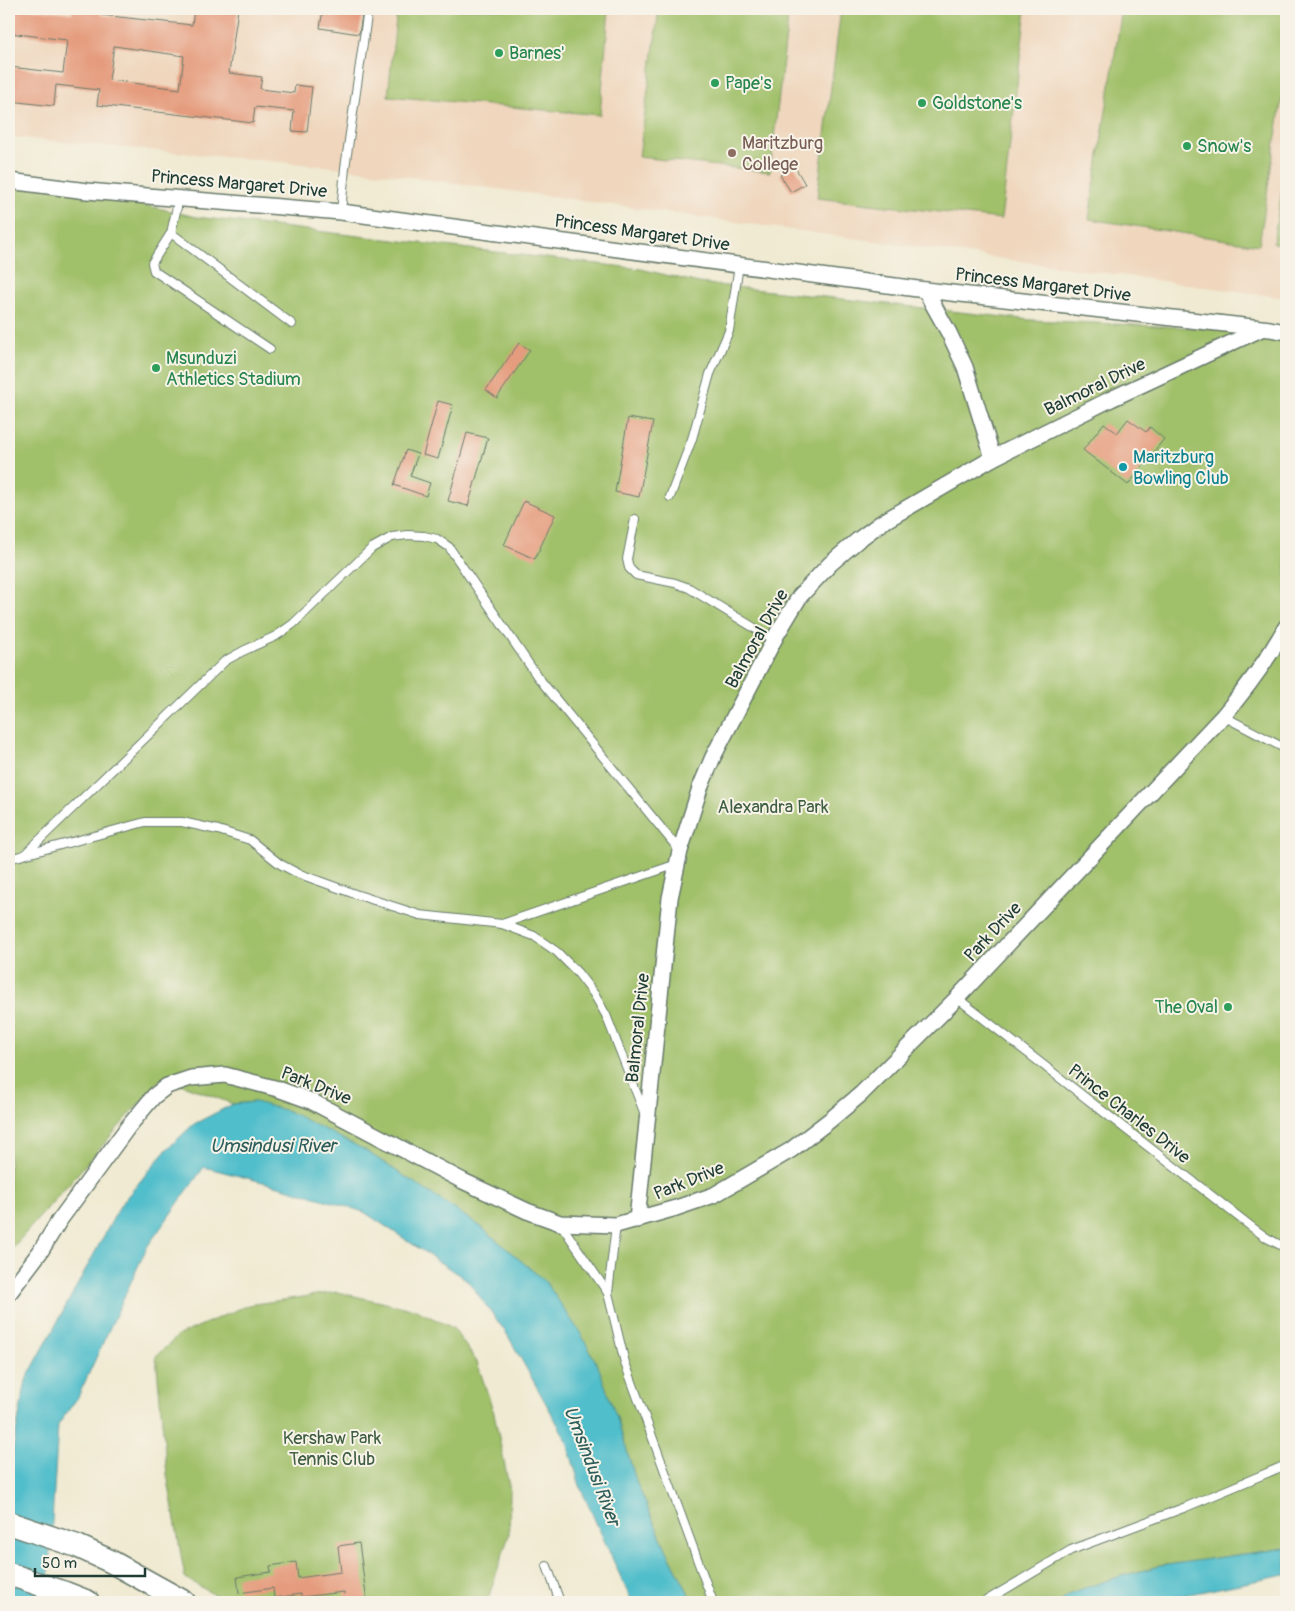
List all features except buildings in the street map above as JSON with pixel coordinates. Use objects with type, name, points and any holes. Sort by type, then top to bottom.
[{"type":"main road","points":[[9,1523],[77,1546],[110,1561],[184,1602]]},
{"type":"main road","points":[[9,1574],[65,1592],[88,1602]]},
{"type":"street","name":"Princess Margaret Drive","points":[[9,181],[87,191],[342,212],[926,290],[1286,332]]},
{"type":"street","points":[[926,290],[965,368],[993,458]]},
{"type":"street","name":"Princess Margaret Drive","points":[[1266,329],[1286,324]]},
{"type":"street","name":"Balmoral Drive","points":[[636,1220],[669,907],[678,857],[700,788],[710,765],[774,640],[800,596],[830,564],[858,540],[907,507],[993,458],[1111,399],[1266,329]]},
{"type":"street","name":"Park Drive","points":[[9,1293],[133,1120],[154,1096],[167,1086],[191,1078],[225,1075],[311,1100],[463,1181],[527,1211],[560,1223],[616,1225],[676,1208],[714,1194],[790,1150],[861,1094],[957,998],[1223,716],[1248,687],[1286,627]]},
{"type":"lane","points":[[342,212],[345,168],[368,9]]},
{"type":"lane","points":[[179,198],[171,233],[152,262],[154,271],[270,349]]},
{"type":"lane","points":[[171,233],[292,324]]},
{"type":"lane","points":[[670,497],[692,439],[710,374],[729,331],[739,265]]},
{"type":"lane","points":[[635,519],[626,558],[628,568],[632,572],[645,578],[675,583],[689,588],[774,640]]},
{"type":"lane","points":[[26,854],[225,661],[243,650],[276,636],[293,624],[372,548],[392,538],[408,535],[424,536],[437,539],[449,547],[537,676],[678,857],[502,924]]},
{"type":"lane","points":[[1223,716],[1286,749]]},
{"type":"lane","points":[[9,859],[145,822],[182,822],[250,840],[280,864],[297,873],[355,894],[420,915],[502,924],[534,936],[558,952],[594,994],[606,1015],[648,1120]]},
{"type":"lane","name":"Prince Charles Drive","points":[[957,998],[1253,1228],[1286,1248]]},
{"type":"lane","points":[[560,1223],[608,1293]]},
{"type":"lane","points":[[616,1225],[608,1293],[625,1362],[713,1602]]},
{"type":"lane","points":[[984,1602],[1071,1550],[1186,1507],[1286,1465]]},
{"type":"lane","points":[[547,1566],[560,1602]]},
{"type":"shaded area","name":"Maritzburg College","points":[[9,9],[1286,9],[1286,298],[345,168],[9,137]]},
{"type":"green space","name":"Barnes'","points":[[397,9],[609,9],[600,115],[388,96]]},
{"type":"green space","name":"Pape's","points":[[659,9],[789,9],[770,172],[639,157]]},
{"type":"green space","name":"Goldstone's","points":[[841,9],[1026,9],[1001,219],[817,198]]},
{"type":"green space","name":"Snow's","points":[[1122,9],[1270,9],[1286,11],[1286,72],[1259,245],[1089,219]]},
{"type":"green space","points":[[1286,166],[1286,245],[1273,243]]},
{"type":"green space","name":"Alexandra Park","points":[[9,173],[196,217],[641,269],[699,283],[1031,320],[1286,332],[1286,1548],[1160,1566],[1070,1593],[1060,1602],[693,1602],[667,1551],[637,1484],[617,1418],[546,1282],[480,1226],[363,1149],[255,1102],[233,1104],[167,1079],[159,1081],[9,1252]]},
{"type":"green space","name":"Kershaw Park Tennis Club","points":[[337,1292],[416,1310],[453,1328],[477,1362],[494,1413],[510,1491],[509,1535],[487,1602],[227,1602],[185,1578],[167,1474],[156,1356],[179,1335],[248,1305]]},
{"type":"water","name":"Umsindusi River","points":[[255,1102],[288,1111],[363,1149],[480,1226],[546,1282],[581,1334],[598,1366],[617,1418],[637,1484],[667,1551],[693,1602],[632,1602],[581,1489],[566,1439],[507,1334],[468,1281],[364,1212],[286,1188],[204,1167],[147,1247],[78,1397],[58,1425],[47,1602],[9,1602],[9,1469],[26,1380],[121,1204],[168,1148],[194,1124],[233,1104]]},
{"type":"water","points":[[1286,1548],[1286,1575],[1156,1602],[1060,1602],[1070,1593],[1160,1566]]},
{"type":"place","name":"Barnes'","points":[[499,53]]},
{"type":"place","name":"Pape's","points":[[715,83]]},
{"type":"place","name":"Goldstone's","points":[[922,103]]},
{"type":"place","name":"Snow's","points":[[1187,146]]},
{"type":"place","name":"Maritzburg College","points":[[732,153]]},
{"type":"place","name":"Msunduzi Athletics Stadium","points":[[156,368]]},
{"type":"place","name":"Maritzburg Bowling Club","points":[[1123,467]]},
{"type":"place","name":"The Oval","points":[[1228,1007]]}]
